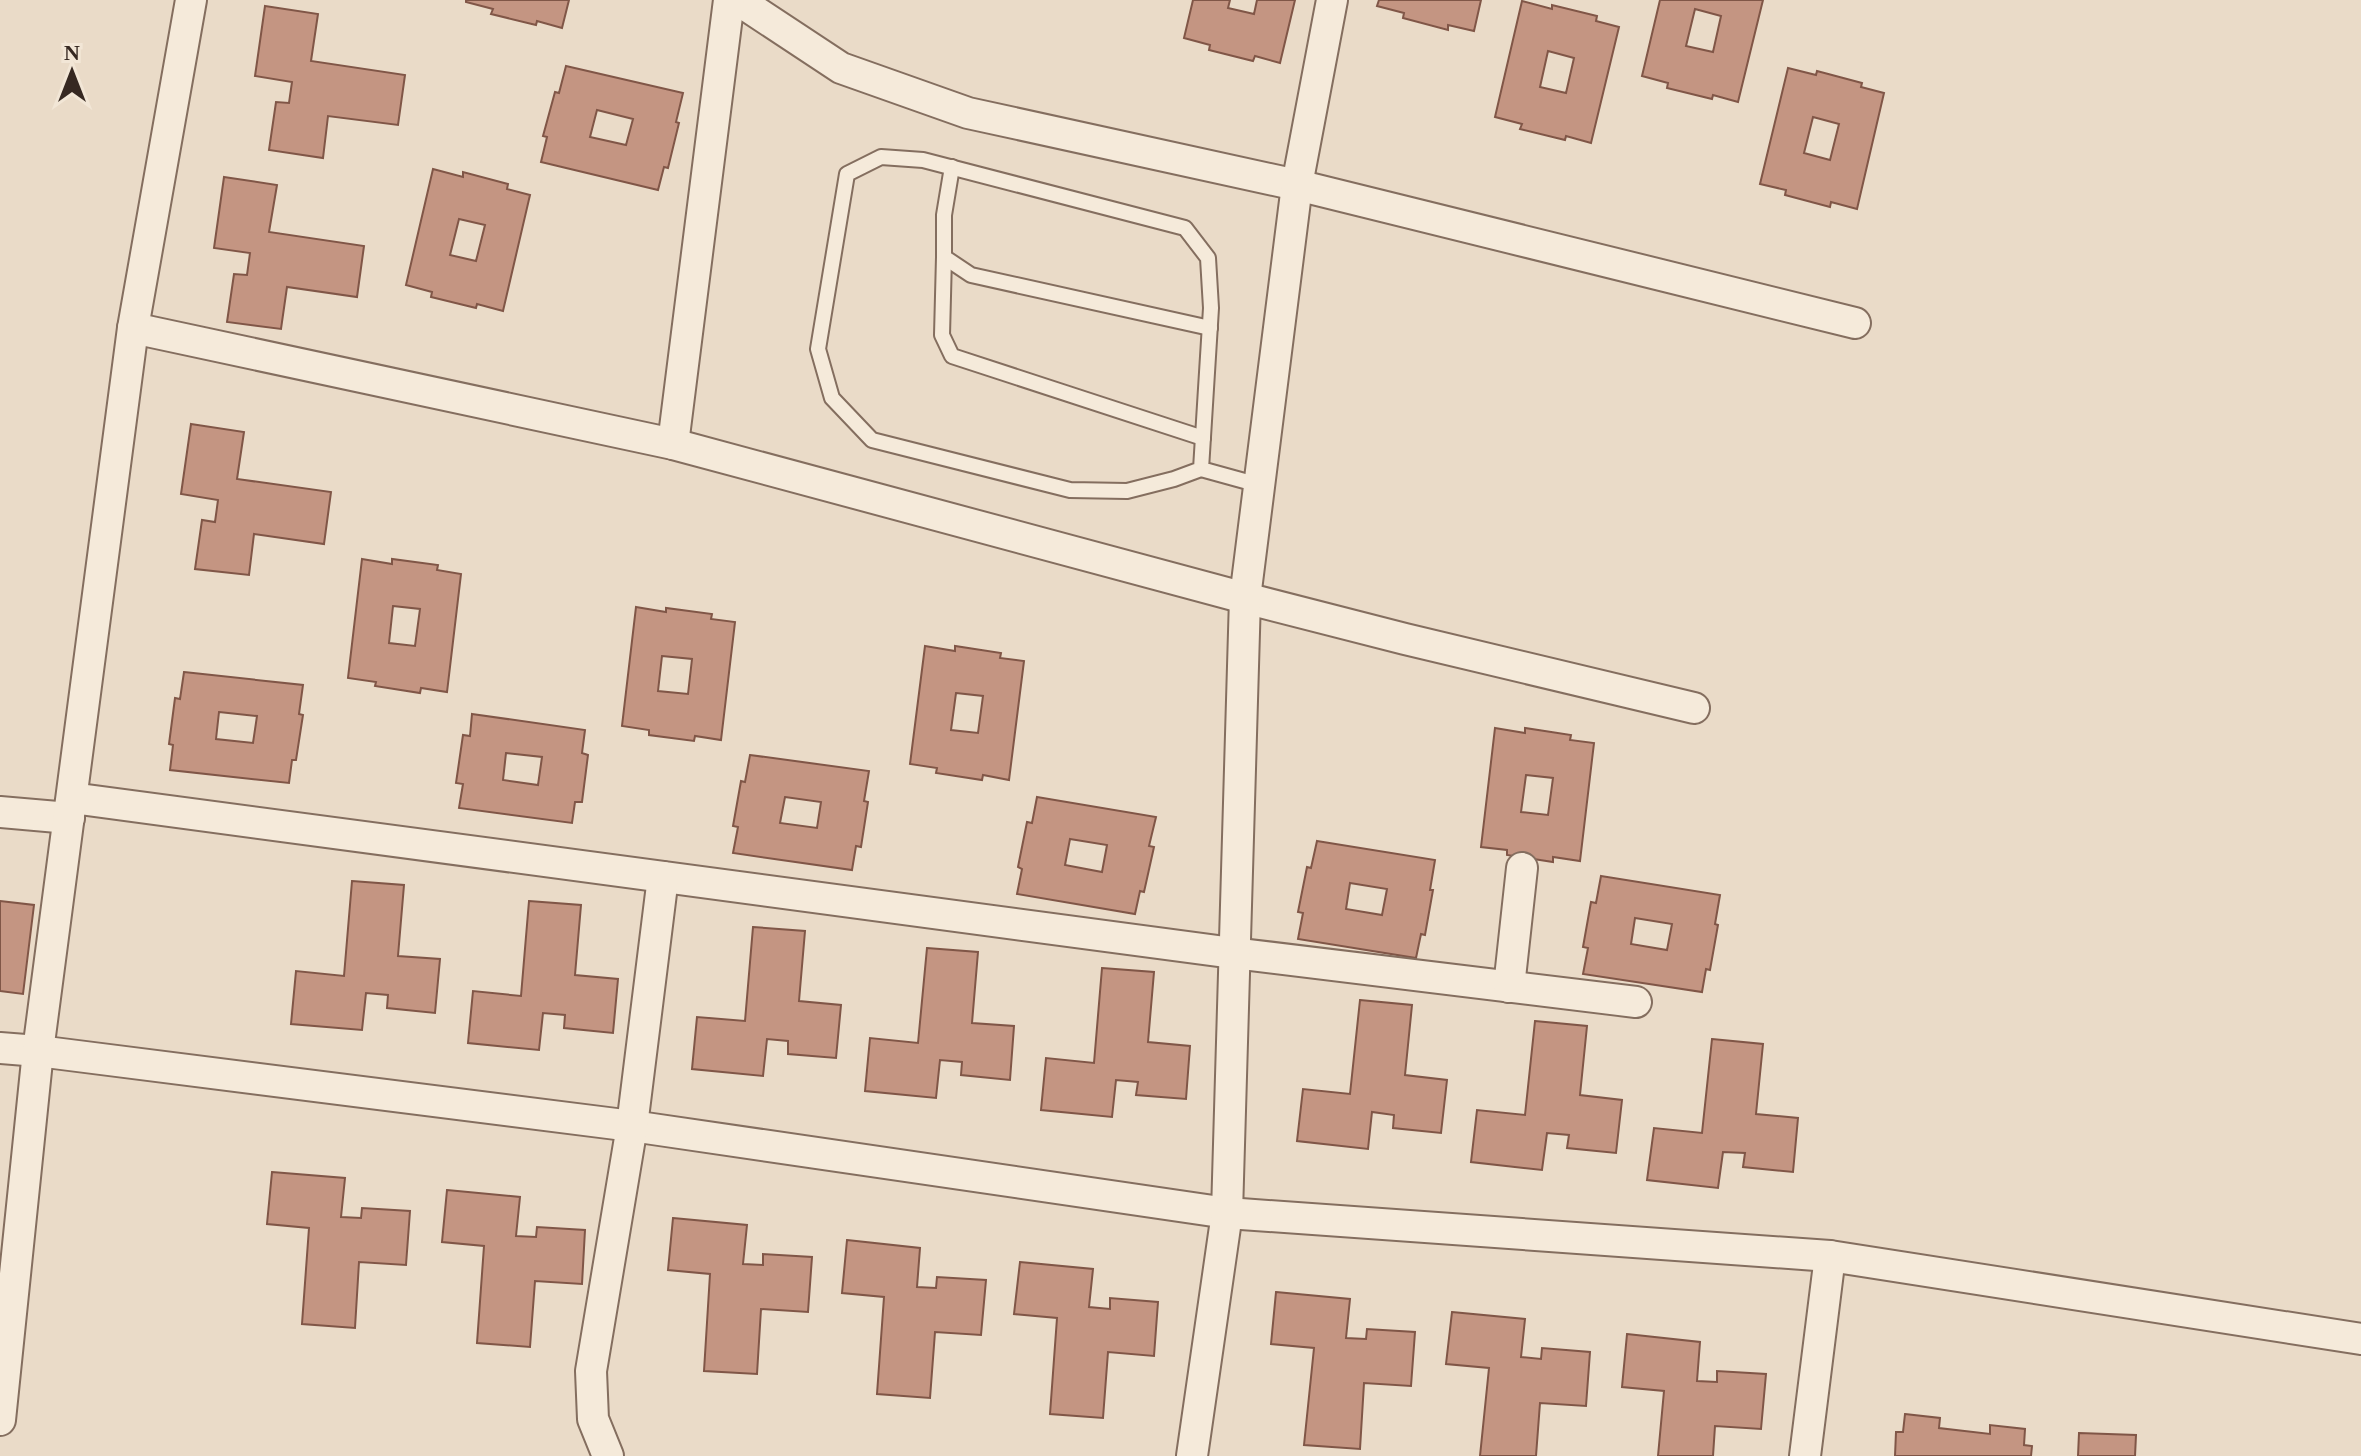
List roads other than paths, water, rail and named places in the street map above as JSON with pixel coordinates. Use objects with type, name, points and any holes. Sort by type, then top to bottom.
[{"type":"street","points":[[0,1420],[38,1051],[133,328],[191,0]]},
{"type":"street","points":[[673,444],[729,0]]},
{"type":"street","points":[[738,0],[841,68],[968,113],[1297,185],[1855,323]]},
{"type":"street","points":[[1192,1456],[1227,1213],[1245,598],[1297,185],[1332,0]]},
{"type":"street","points":[[133,328],[673,444],[1245,598],[1694,708]]},
{"type":"street","points":[[0,812],[70,808],[663,877],[1233,953],[1636,1002]]},
{"type":"street","points":[[1509,987],[1522,868]]},
{"type":"street","points":[[608,1456],[593,1419],[591,1371],[632,1126],[663,877]]},
{"type":"street","points":[[0,1048],[632,1126],[1227,1213],[1830,1256],[2361,1339]]},
{"type":"street","points":[[1805,1456],[1830,1256]]},
{"type":"lane","points":[[1201,469],[1211,308],[1208,258],[1185,228],[923,160],[881,157],[847,174],[818,349],[832,398],[872,440],[1070,490],[1127,491],[1201,469],[1259,485]]},
{"type":"lane","points":[[952,167],[944,215],[942,335],[952,356],[1203,438]]},
{"type":"lane","points":[[944,257],[971,275],[1210,328]]}]
